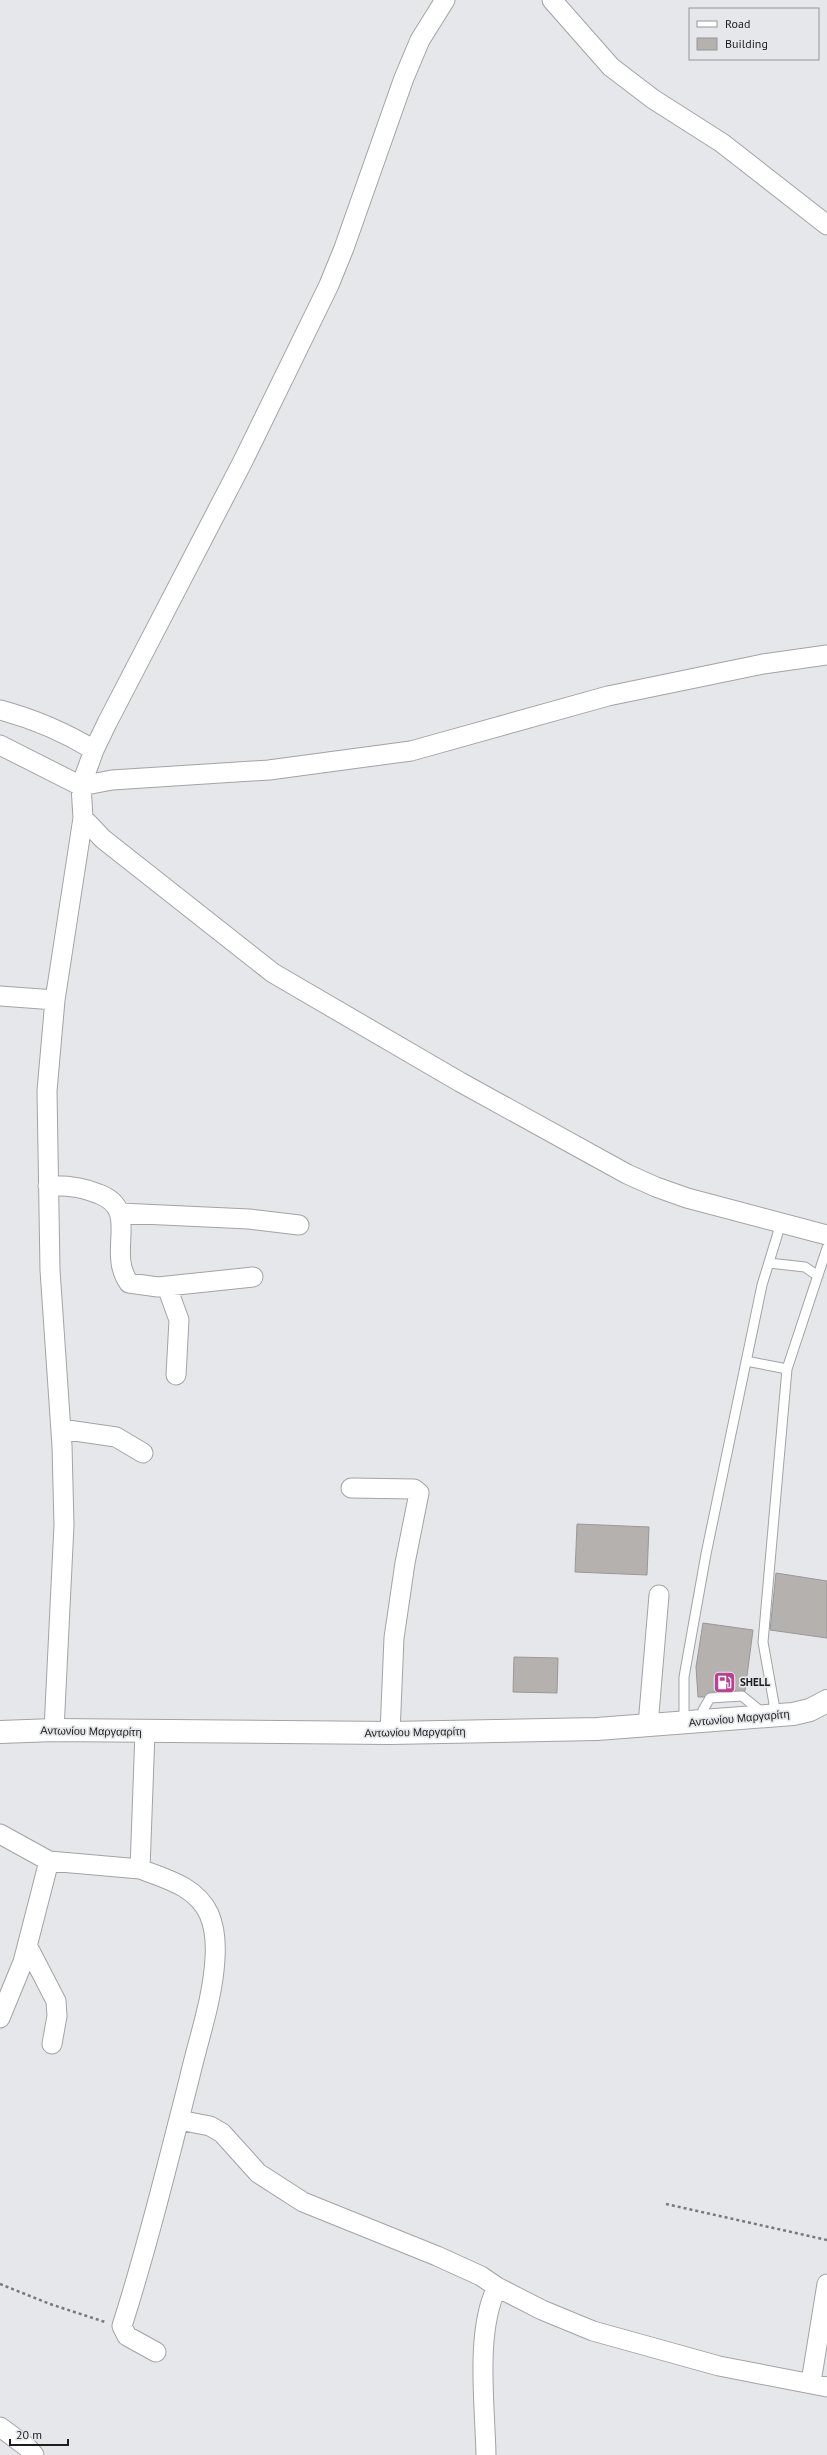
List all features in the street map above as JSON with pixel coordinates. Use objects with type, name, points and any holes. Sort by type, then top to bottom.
[{"type":"street","points":[[54,1730],[64,1525],[61,1429],[50,1270],[47,1091],[55,1000],[83,818],[81,786],[94,750],[243,461],[329,285],[344,248],[404,78],[420,40],[445,0]]},
{"type":"street","points":[[552,0],[611,67],[653,99],[722,144],[827,225]]},
{"type":"street","points":[[0,745],[81,786],[112,780],[269,770],[411,751],[608,696],[763,664],[827,655]]},
{"type":"street","points":[[0,710],[44,724],[65,733],[94,750]]},
{"type":"street","points":[[83,818],[103,839],[273,973],[460,1082],[656,1187],[827,1235]]},
{"type":"street","points":[[0,996],[55,1000]]},
{"type":"street","points":[[48,1186],[67,1185],[88,1190],[112,1199],[120,1213],[120,1254],[123,1275],[129,1283],[138,1286],[167,1287],[253,1277]]},
{"type":"street","points":[[120,1213],[249,1219],[299,1225]]},
{"type":"street","points":[[167,1287],[179,1320],[176,1376]]},
{"type":"street","points":[[61,1429],[116,1437],[143,1453]]},
{"type":"street","points":[[351,1488],[414,1489],[419,1493],[405,1563],[394,1638],[390,1733]]},
{"type":"street","points":[[648,1725],[659,1594]]},
{"type":"street","name":"Αντωνίου Μαργαρίτη","points":[[0,1732],[54,1730],[390,1733],[597,1729],[684,1723],[767,1712],[802,1712],[827,1701]]},
{"type":"street","points":[[140,1869],[145,1732]]},
{"type":"street","points":[[0,1834],[49,1861],[140,1869],[181,1885],[197,1896],[208,1914],[216,1938],[215,1960],[207,2003],[179,2120],[158,2206],[122,2326],[127,2336],[156,2352]]},
{"type":"street","points":[[0,2018],[13,1990],[28,1947],[49,1861]]},
{"type":"street","points":[[28,1947],[56,2001],[57,2016],[52,2044]]},
{"type":"street","points":[[179,2120],[210,2126],[222,2133],[258,2173],[303,2202],[437,2256],[481,2276],[497,2287],[542,2310],[600,2333],[719,2366],[819,2385],[827,2284]]},
{"type":"street","points":[[486,2455],[483,2340],[489,2303],[497,2287]]},
{"type":"street","points":[[0,2427],[27,2447],[34,2455]]},
{"type":"lane","points":[[684,1723],[684,1677],[690,1638],[762,1285],[780,1223]]},
{"type":"lane","points":[[767,1712],[764,1642],[787,1369],[827,1248]]},
{"type":"lane","points":[[769,1263],[805,1268],[818,1276]]},
{"type":"lane","points":[[746,1361],[787,1369]]},
{"type":"lane","points":[[703,1710],[710,1698],[742,1696],[767,1712]]},
{"type":"path","points":[[666,2204],[827,2240]]},
{"type":"path","points":[[0,2284],[50,2304],[122,2326]]},
{"type":"building","points":[[577,1524],[649,1527],[647,1575],[575,1572]]},
{"type":"building","points":[[776,1573],[827,1581],[827,1638],[770,1630]]},
{"type":"building","points":[[703,1623],[753,1630],[745,1691],[710,1692],[704,1697],[698,1697],[696,1667]]},
{"type":"building","points":[[514,1657],[558,1658],[557,1693],[513,1692]]},
{"type":"place","name":"SHELL","points":[[724,1682]]}]
